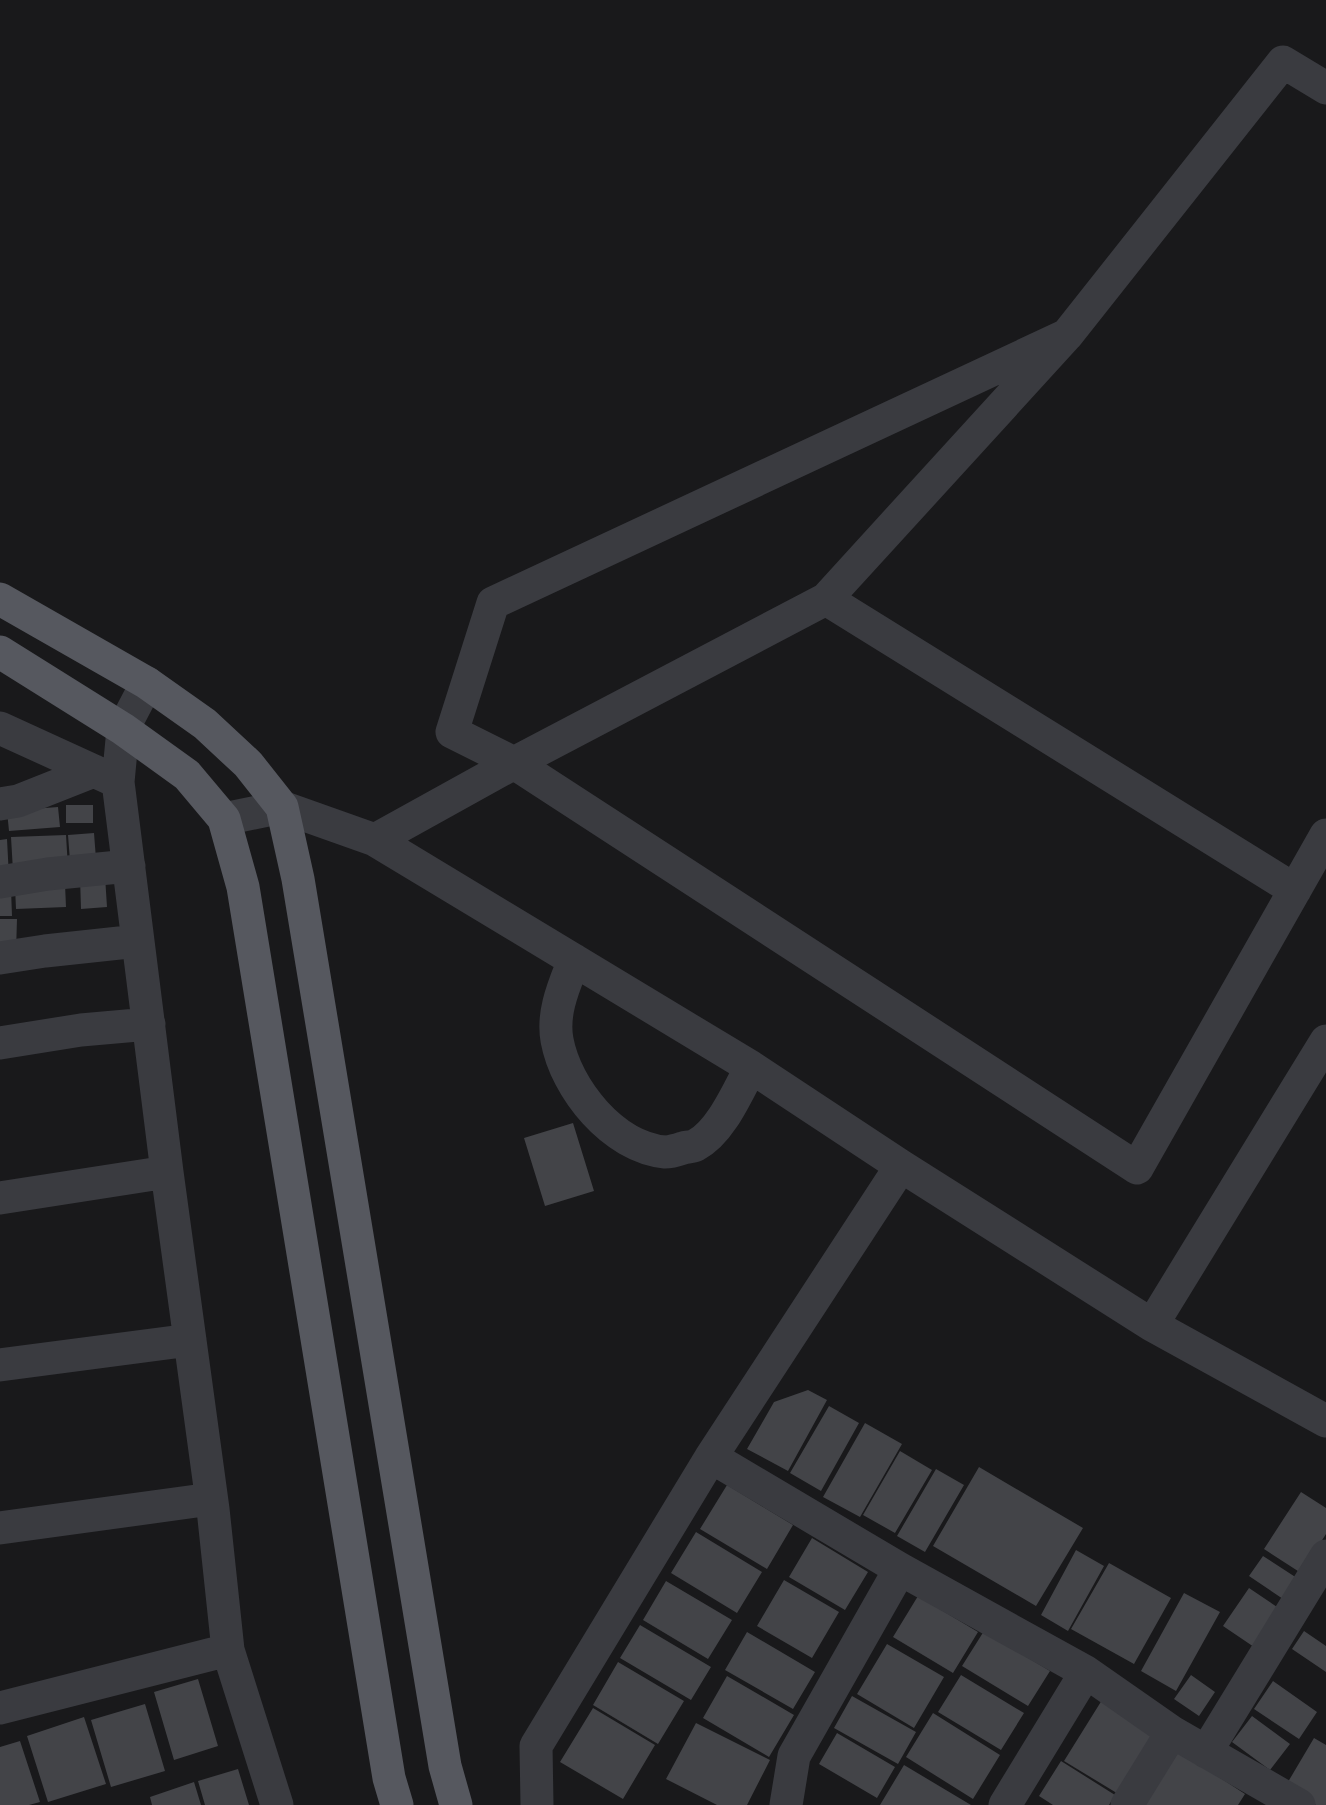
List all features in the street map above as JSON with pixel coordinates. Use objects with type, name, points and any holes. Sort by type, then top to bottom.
[{"type":"main road","points":[[0,599],[147,683],[205,724],[248,764],[282,807],[298,879],[445,1766],[456,1805]]},
{"type":"main road","points":[[0,652],[123,729],[187,776],[225,819],[243,887],[389,1778],[397,1805]]},
{"type":"street","points":[[375,840],[514,763],[826,599],[1068,335],[1283,62],[1326,88]]},
{"type":"street","points":[[1068,335],[493,603],[452,732],[514,763],[1137,1167],[1326,835]]},
{"type":"street","points":[[826,599],[1295,890]]},
{"type":"street","points":[[147,683],[123,729],[106,776],[129,866],[166,1172],[211,1498],[228,1650],[277,1805]]},
{"type":"street","points":[[0,728],[106,776]]},
{"type":"street","points":[[0,804],[106,776]]},
{"type":"street","points":[[225,819],[282,807],[375,840],[751,1067],[901,1166],[1152,1325],[1326,1421]]},
{"type":"street","points":[[0,882],[48,874],[129,866]]},
{"type":"street","points":[[0,958],[138,941]]},
{"type":"street","points":[[574,960],[558,1001],[557,1039],[568,1073],[590,1108],[615,1133],[639,1146],[667,1152],[696,1145],[718,1125],[751,1067]]},
{"type":"street","points":[[0,1043],[81,1030],[149,1024]]},
{"type":"street","points":[[1152,1325],[1326,1041]]},
{"type":"street","points":[[537,1805],[536,1746],[711,1457],[901,1166]]},
{"type":"street","points":[[0,1198],[166,1172]]},
{"type":"street","points":[[0,1365],[190,1340]]},
{"type":"street","points":[[711,1457],[900,1569],[1086,1672],[1172,1732],[1299,1805]]},
{"type":"street","points":[[0,1528],[211,1498]]},
{"type":"street","points":[[1206,1752],[1326,1556]]},
{"type":"street","points":[[786,1805],[794,1756],[900,1569]]},
{"type":"street","points":[[0,1708],[228,1650]]},
{"type":"street","points":[[1005,1805],[1086,1672]]},
{"type":"street","points":[[1127,1805],[1172,1732]]},
{"type":"building","points":[[66,805],[93,805],[93,823],[66,823]]},
{"type":"building","points":[[58,807],[60,827],[9,831],[7,811]]},
{"type":"building","points":[[94,833],[96,859],[70,861],[68,835]]},
{"type":"building","points":[[66,835],[68,868],[13,871],[11,837]]},
{"type":"building","points":[[7,839],[9,877],[0,878],[0,840]]},
{"type":"building","points":[[105,876],[107,907],[81,909],[80,877]]},
{"type":"building","points":[[65,884],[66,907],[16,909],[15,887]]},
{"type":"building","points":[[11,889],[12,916],[0,916],[0,890]]},
{"type":"building","points":[[0,919],[17,919],[16,952],[0,952]]},
{"type":"building","points":[[573,1123],[594,1191],[545,1206],[524,1138]]},
{"type":"building","points":[[808,1390],[827,1400],[788,1471],[747,1449],[774,1402]]},
{"type":"building","points":[[829,1406],[859,1423],[821,1491],[790,1473]]},
{"type":"building","points":[[865,1423],[902,1444],[860,1517],[823,1497]]},
{"type":"building","points":[[900,1451],[932,1470],[895,1533],[863,1515]]},
{"type":"building","points":[[979,1467],[1083,1528],[1036,1606],[933,1546]]},
{"type":"building","points":[[936,1469],[964,1485],[925,1552],[897,1536]]},
{"type":"building","points":[[727,1485],[793,1525],[767,1569],[700,1529]]},
{"type":"building","points":[[1301,1492],[1326,1508],[1326,1534],[1301,1573],[1264,1549]]},
{"type":"building","points":[[696,1532],[762,1572],[737,1613],[671,1573]]},
{"type":"building","points":[[812,1538],[868,1572],[845,1610],[789,1577]]},
{"type":"building","points":[[1076,1550],[1104,1566],[1068,1631],[1041,1615]]},
{"type":"building","points":[[1263,1556],[1303,1582],[1289,1603],[1249,1576]]},
{"type":"building","points":[[1109,1563],[1171,1598],[1134,1664],[1071,1629]]},
{"type":"building","points":[[784,1580],[839,1612],[812,1658],[757,1626]]},
{"type":"building","points":[[666,1581],[732,1620],[708,1659],[643,1620]]},
{"type":"building","points":[[1249,1588],[1280,1609],[1254,1647],[1223,1626]]},
{"type":"building","points":[[1184,1593],[1220,1612],[1176,1691],[1141,1671]]},
{"type":"building","points":[[918,1596],[978,1632],[953,1673],[893,1637]]},
{"type":"building","points":[[640,1625],[711,1667],[691,1700],[620,1658]]},
{"type":"building","points":[[984,1631],[1050,1671],[1028,1706],[962,1666]]},
{"type":"building","points":[[1304,1631],[1326,1646],[1326,1672],[1292,1649]]},
{"type":"building","points":[[747,1632],[815,1672],[793,1709],[725,1670]]},
{"type":"building","points":[[887,1644],[944,1677],[914,1728],[857,1694]]},
{"type":"building","points":[[618,1662],[684,1701],[658,1744],[593,1705]]},
{"type":"building","points":[[961,1675],[1024,1713],[1001,1750],[938,1712]]},
{"type":"building","points":[[1191,1675],[1215,1692],[1199,1716],[1174,1699]]},
{"type":"building","points":[[727,1676],[794,1715],[769,1757],[703,1718]]},
{"type":"building","points":[[198,1679],[218,1746],[174,1760],[154,1692]]},
{"type":"building","points":[[1273,1681],[1317,1712],[1299,1739],[1254,1709]]},
{"type":"building","points":[[852,1696],[916,1732],[898,1764],[834,1728]]},
{"type":"building","points":[[1102,1700],[1158,1734],[1120,1795],[1064,1761]]},
{"type":"building","points":[[145,1704],[165,1771],[111,1787],[91,1720]]},
{"type":"building","points":[[593,1708],[655,1745],[623,1799],[560,1762]]},
{"type":"building","points":[[933,1713],[1000,1755],[973,1799],[906,1757]]},
{"type":"building","points":[[1252,1716],[1290,1744],[1270,1770],[1232,1742]]},
{"type":"building","points":[[84,1717],[106,1784],[48,1802],[27,1736]]},
{"type":"building","points":[[696,1723],[770,1760],[747,1805],[717,1805],[666,1779]]},
{"type":"building","points":[[837,1733],[895,1767],[877,1798],[819,1764]]},
{"type":"building","points":[[1314,1738],[1326,1745],[1326,1805],[1316,1805],[1285,1787]]},
{"type":"building","points":[[20,1741],[40,1802],[29,1805],[0,1805],[0,1747]]},
{"type":"building","points":[[1179,1751],[1245,1794],[1238,1805],[1143,1805]]},
{"type":"building","points":[[1061,1761],[1115,1795],[1109,1805],[1053,1805],[1039,1796]]},
{"type":"building","points":[[904,1765],[971,1805],[880,1805]]},
{"type":"building","points":[[238,1769],[249,1805],[205,1805],[198,1781]]},
{"type":"building","points":[[194,1782],[201,1805],[152,1805],[150,1797]]}]
